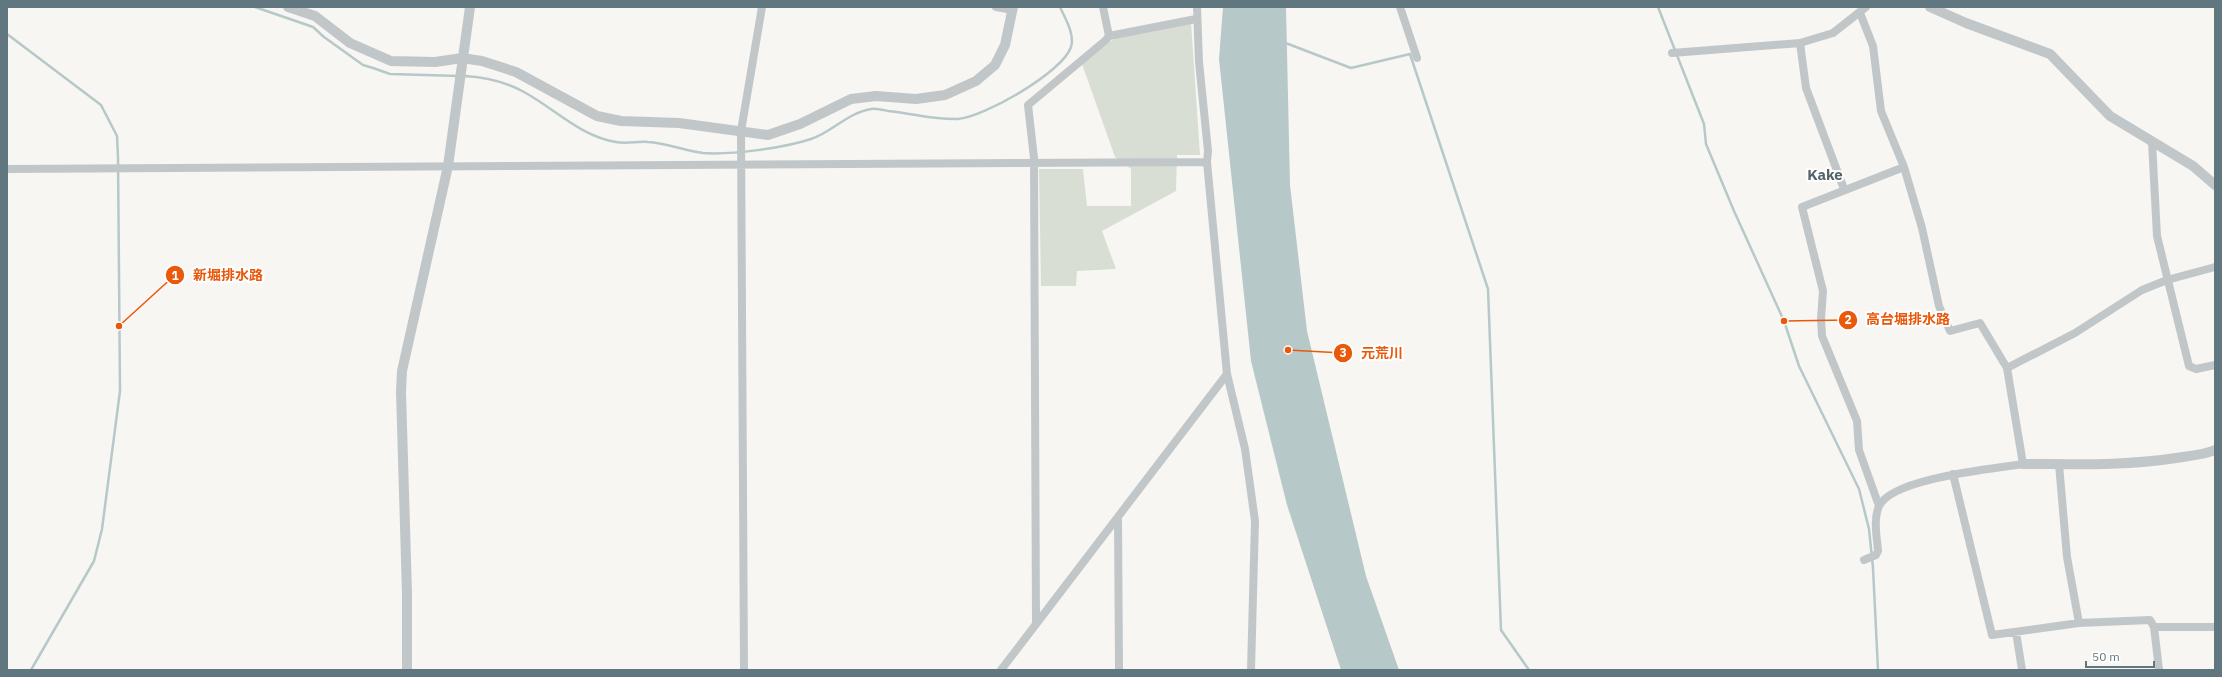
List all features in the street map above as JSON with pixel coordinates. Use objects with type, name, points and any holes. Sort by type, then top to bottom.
[{"type":"street","points":[[288,7],[315,16],[350,43],[391,61],[435,62],[462,58],[482,60],[516,72],[597,116],[621,121],[679,123],[768,135],[800,124],[851,99],[876,96],[916,99],[945,95],[976,81],[994,65],[1005,45],[1013,9],[996,7]]},
{"type":"street","points":[[407,670],[407,593],[401,392],[402,371],[448,166],[470,7]]},
{"type":"street","points":[[744,670],[741,131],[762,7]]},
{"type":"street","points":[[1103,7],[1109,36]]},
{"type":"street","points":[[1197,7],[1196,19],[1208,151],[1207,162],[1227,374],[1245,449],[1255,521],[1251,670]]},
{"type":"street","points":[[1400,7],[1417,58]]},
{"type":"street","points":[[1672,53],[1800,43],[1833,33],[1866,7]]},
{"type":"street","points":[[1930,7],[1966,23],[2050,54],[2110,116],[2193,166],[2215,185]]},
{"type":"street","points":[[1860,13],[1873,46],[1881,111],[1904,167],[1922,228],[1939,306],[1950,331],[1980,323],[2007,368],[2022,464]]},
{"type":"street","points":[[1036,623],[1033,162],[1028,105],[1109,36],[1196,19]]},
{"type":"street","points":[[1800,43],[1806,88],[1844,189]]},
{"type":"street","points":[[2152,142],[2157,236],[2189,366],[2196,369],[2215,365]]},
{"type":"street","points":[[7,169],[742,163],[1207,162]]},
{"type":"street","points":[[1879,506],[1859,450],[1857,421],[1822,336],[1821,319],[1823,291],[1802,207],[1844,189],[1904,167]]},
{"type":"street","points":[[2007,368],[2076,333],[2142,290],[2167,280],[2215,266]]},
{"type":"street","points":[[1001,670],[1227,374]]},
{"type":"street","points":[[1864,560],[1876,555],[1878,551],[1875,519],[1879,506],[1885,498],[1908,486],[1954,474],[2022,464],[2130,463],[2172,458],[2215,450]]},
{"type":"street","points":[[2059,464],[2067,557],[2079,623]]},
{"type":"street","points":[[1954,474],[1992,635],[2079,623],[2150,620],[2154,627],[2159,670]]},
{"type":"street","points":[[1118,517],[1119,670]]},
{"type":"street","points":[[2154,627],[2215,627]]},
{"type":"street","points":[[2016,632],[2022,670]]},
{"type":"shaded area","points":[[1223,7],[1286,7],[1290,185],[1307,331],[1366,576],[1399,670],[1341,670],[1287,505],[1251,361],[1219,59]]},
{"type":"shaded area","points":[[1191,22],[1200,155],[1177,155],[1176,191],[1102,231],[1116,269],[1077,271],[1076,286],[1041,286],[1039,169],[1083,169],[1087,206],[1131,206],[1131,169],[1115,157],[1082,64],[1115,38]]},
{"type":"waterway","points":[[255,7],[313,27],[324,37],[363,65],[390,74],[459,76]]},
{"type":"waterway","points":[[464,76],[495,81],[517,88],[579,128],[603,139],[620,143],[655,143],[703,153],[728,153],[757,150],[811,139],[854,115],[871,109],[958,119],[986,110],[1003,102],[1039,80],[1054,69],[1065,57],[1071,47],[1072,37],[1069,26],[1060,7]]},
{"type":"waterway","points":[[1658,7],[1704,124],[1706,144],[1734,211],[1784,321],[1799,366],[1859,489],[1869,529],[1873,568],[1878,670]]},
{"type":"waterway","points":[[7,34],[101,105],[117,136],[118,157],[120,391],[102,529],[94,561],[31,670]]},
{"type":"waterway","points":[[1283,42],[1351,68],[1410,54],[1488,289],[1501,630],[1529,670]]},
{"type":"place","name":"高台堀排水路","points":[[1784,321]]},
{"type":"place","name":"新堀排水路","points":[[119,326]]},
{"type":"place","name":"元荒川","points":[[1288,350]]},
{"type":"district","name":"Kake","points":[[1825,175]]}]
